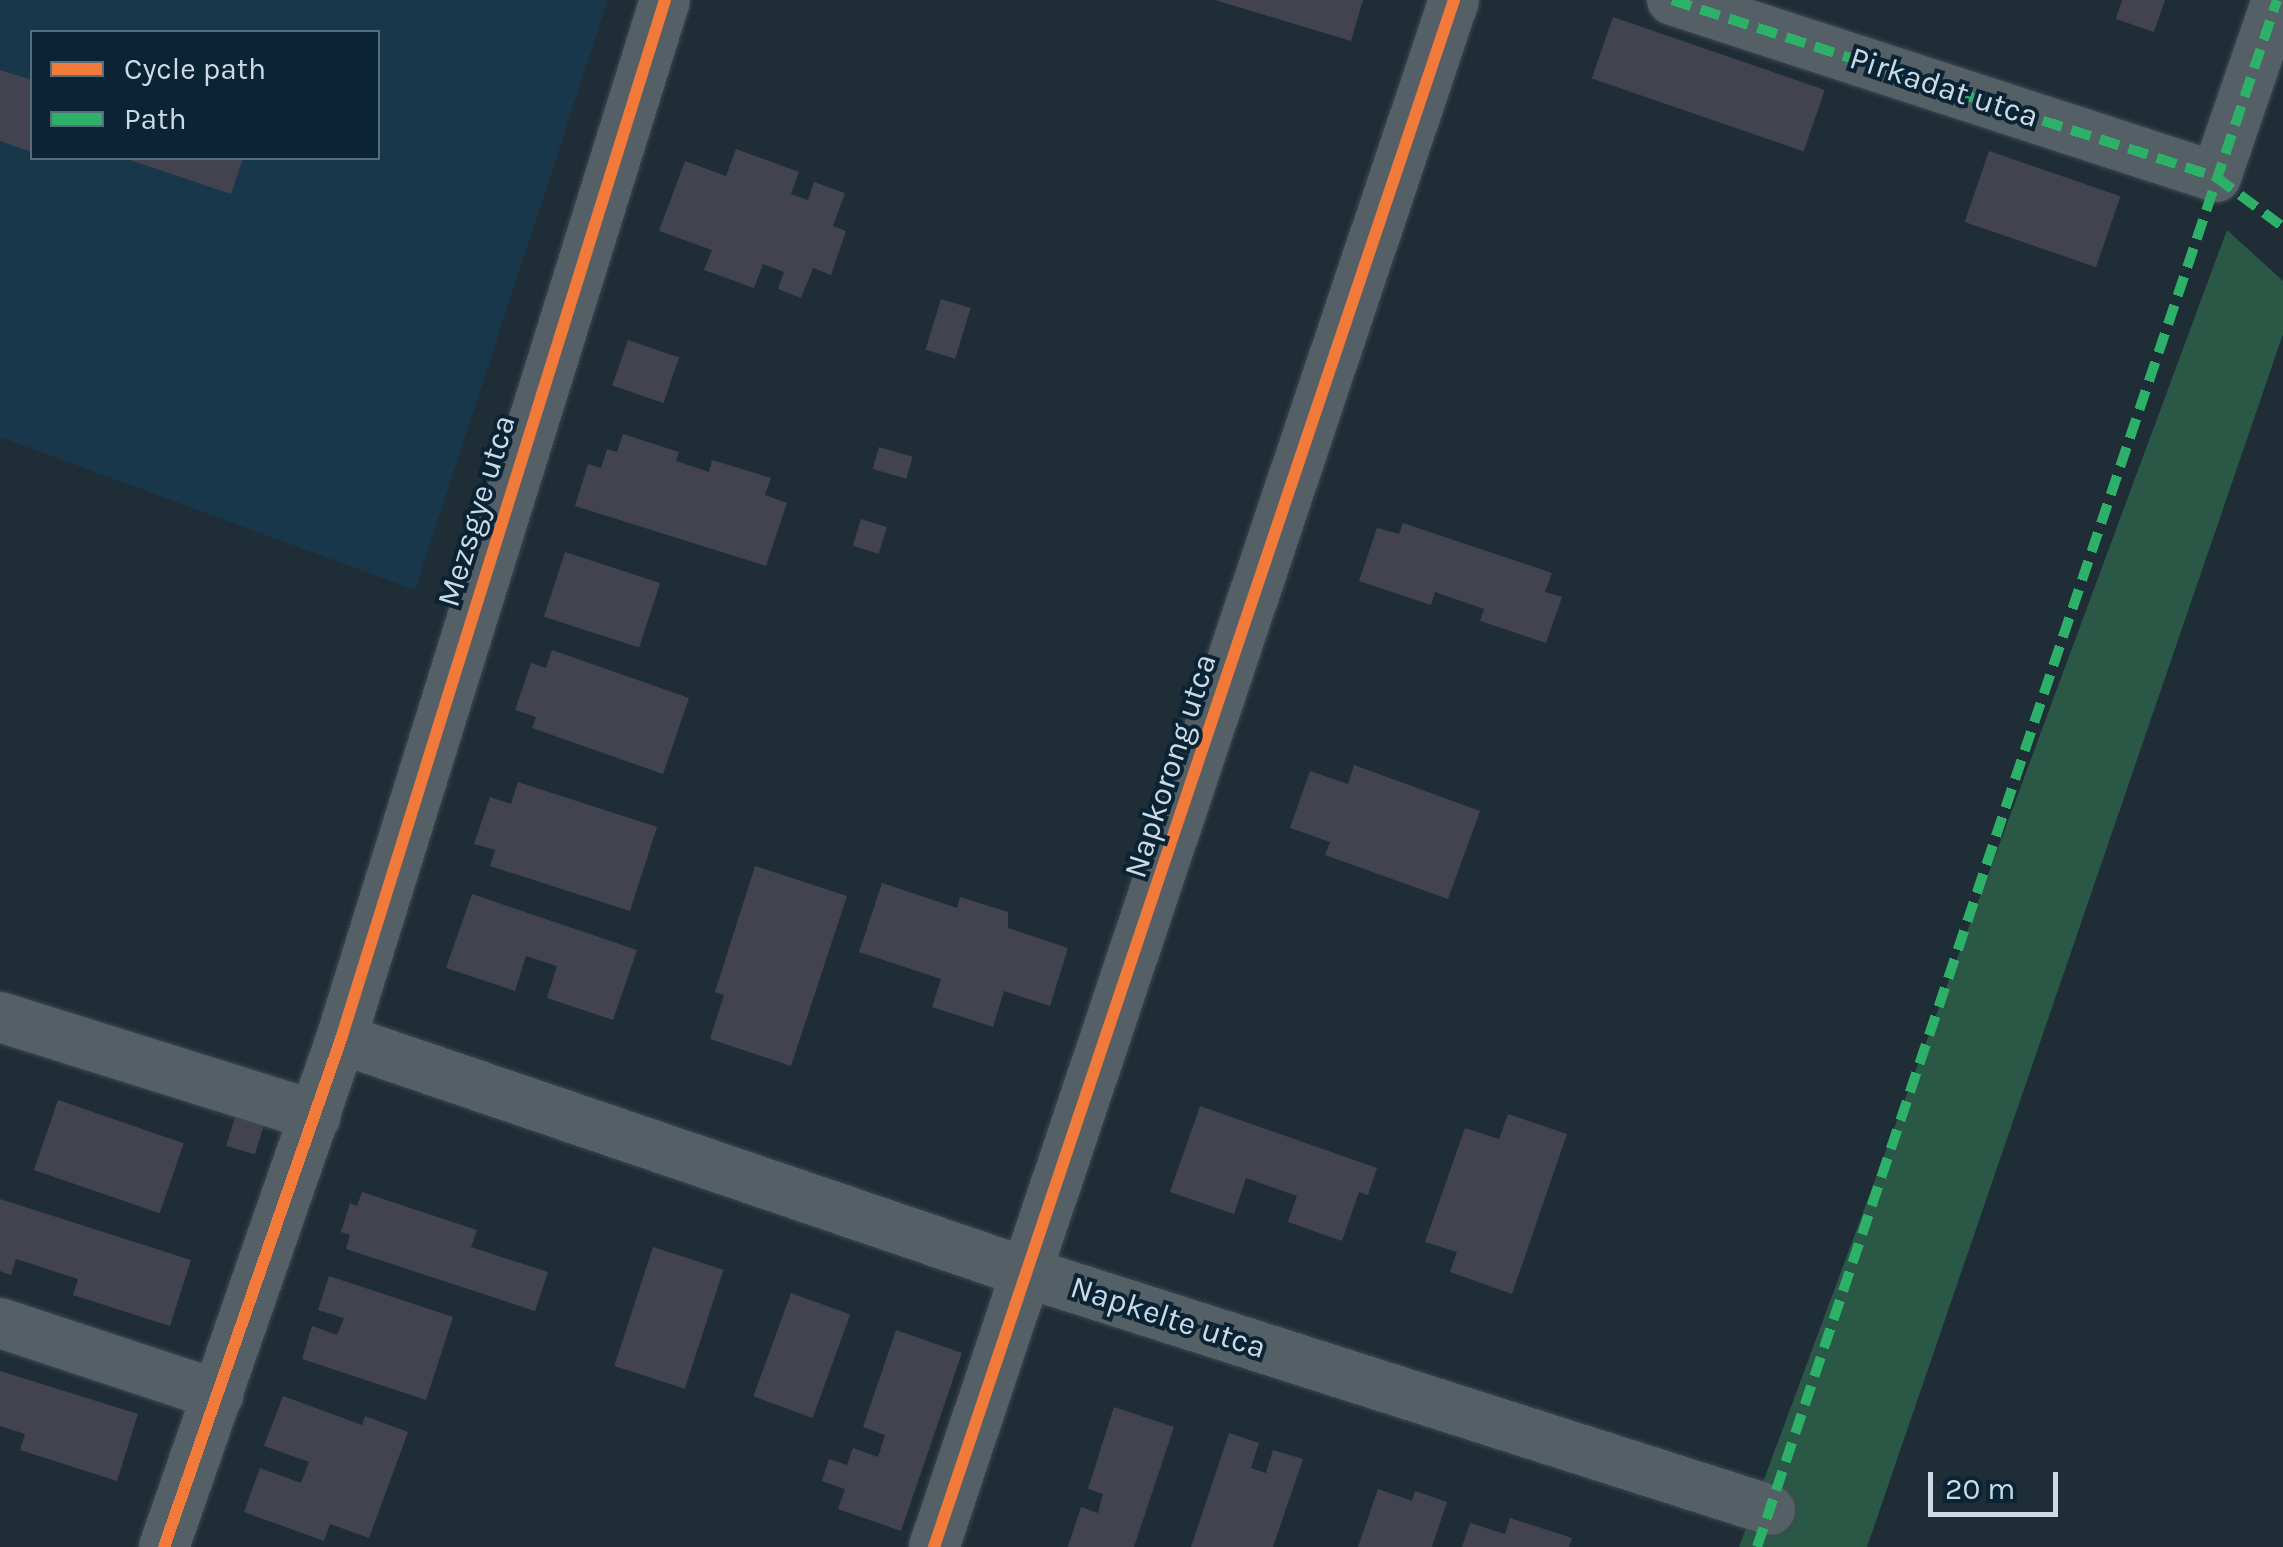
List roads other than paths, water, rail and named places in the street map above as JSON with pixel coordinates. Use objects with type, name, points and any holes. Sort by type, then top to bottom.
[{"type":"street","name":"Mezsgye utca","points":[[164,1547],[341,1039],[665,0]]},
{"type":"street","name":"Napkorong utca","points":[[934,1547],[1030,1274],[1454,0]]},
{"type":"street","name":"Pirkadat utca","points":[[1672,0],[2216,176],[2277,0]]},
{"type":"street","points":[[0,1017],[316,1116]]},
{"type":"street","name":"Napkelte utca","points":[[341,1039],[1030,1274],[1770,1510]]},
{"type":"street","points":[[0,1323],[218,1395]]}]
